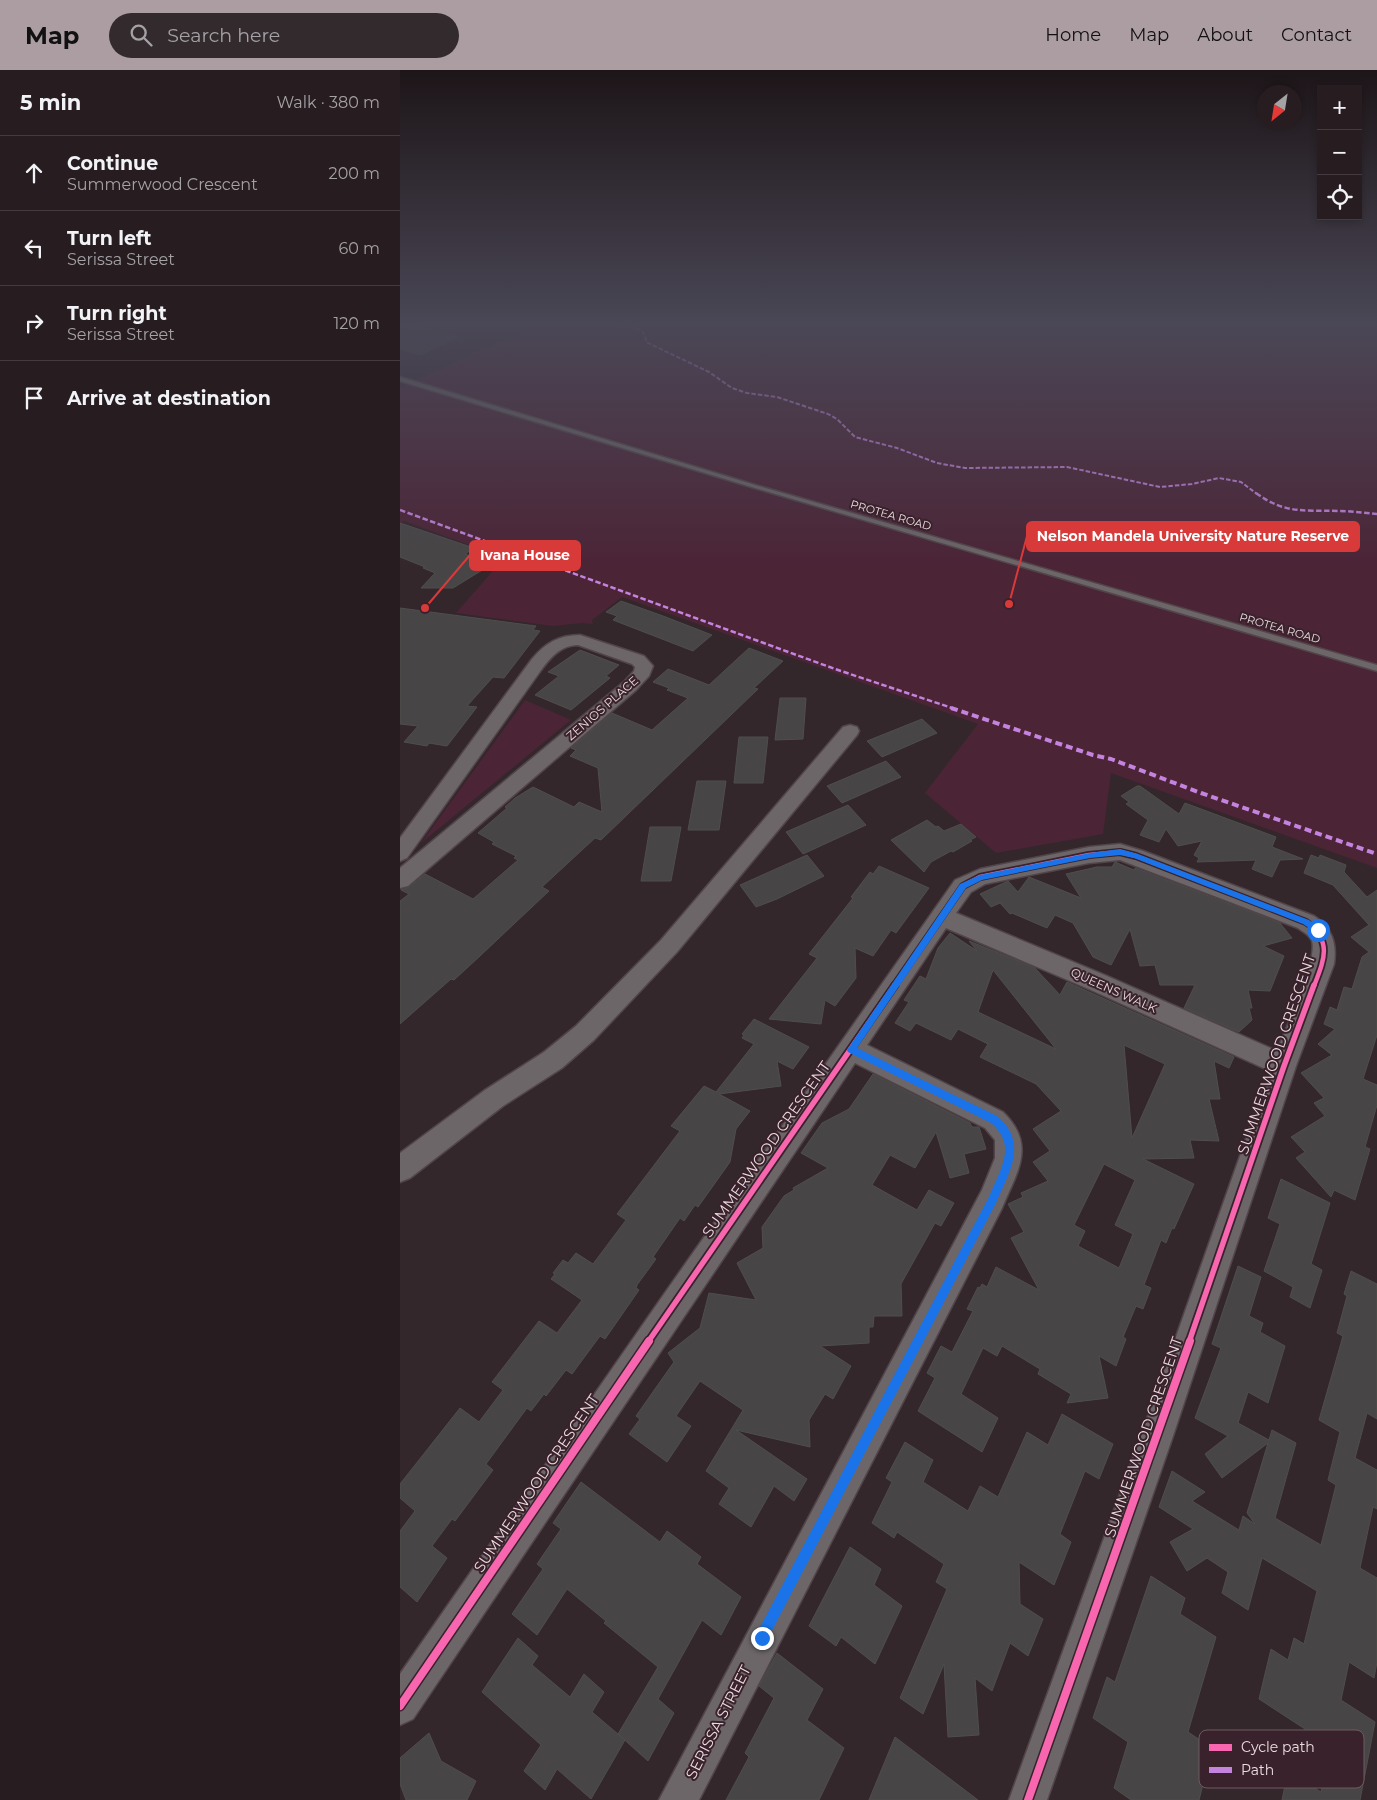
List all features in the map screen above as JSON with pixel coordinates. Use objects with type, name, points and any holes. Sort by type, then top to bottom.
[{"type":"street","name":"ZENIOS PLACE","points":[[400,853],[547,651],[555,645],[572,639],[580,640],[638,660],[644,666],[643,672],[630,686],[400,880]]},
{"type":"street","points":[[400,1168],[494,1098],[553,1060],[585,1033],[669,946],[850,731]]},
{"type":"street","name":"SUMMERWOOD CRESCENT","points":[[400,1706],[672,1306],[852,1050],[963,886],[970,881],[1090,855],[1120,852],[1136,856],[1306,922],[1318,930],[1323,938],[1325,948],[1322,964],[1284,1066],[1157,1436],[1028,1800]]},
{"type":"street","name":"QUEENS WALK","points":[[942,917],[1099,983],[1284,1066]]},
{"type":"street","name":"SERISSA STREET","points":[[678,1800],[992,1200],[1010,1156],[1010,1144],[1005,1129],[994,1120],[852,1050]]},
{"type":"lane","name":"PROTEA ROAD","points":[[492,407],[750,485],[1377,668]]},
{"type":"shaded area","points":[[400,407],[1377,407],[1377,868],[1111,773],[1103,834],[996,853],[925,793],[978,724],[622,597],[592,620],[593,624],[582,623],[553,626],[456,613],[504,558],[404,521],[400,524]]},
{"type":"shaded area","points":[[525,700],[571,720],[421,843]]},
{"type":"building","points":[[400,523],[474,548],[465,554],[492,564],[453,588],[421,588],[435,573],[400,557]]},
{"type":"building","points":[[621,601],[712,635],[693,651],[613,620],[617,616],[606,612]]},
{"type":"building","points":[[400,608],[536,626],[533,630],[540,631],[504,678],[493,677],[467,706],[477,707],[447,746],[429,743],[427,746],[404,742],[418,726],[400,724]]},
{"type":"building","points":[[749,648],[783,661],[754,688],[758,689],[601,840],[595,838],[542,887],[549,891],[454,980],[451,979],[400,1024],[400,901],[409,894],[401,890],[409,887],[425,874],[473,899],[518,860],[514,858],[516,856],[492,844],[494,842],[478,833],[507,808],[505,807],[515,798],[533,787],[574,807],[579,802],[602,812],[598,768],[570,756],[576,750],[571,748],[612,713],[652,730],[688,698],[653,682],[668,669],[709,685]]},
{"type":"building","points":[[580,650],[619,665],[606,676],[610,678],[571,710],[535,695],[559,676],[548,672]]},
{"type":"building","points":[[780,698],[806,698],[803,739],[775,740]]},
{"type":"building","points":[[922,719],[937,733],[882,757],[867,741]]},
{"type":"building","points":[[739,737],[768,737],[763,783],[734,783]]},
{"type":"building","points":[[886,761],[901,777],[842,803],[827,786]]},
{"type":"building","points":[[697,781],[726,781],[719,830],[688,830]]},
{"type":"building","points":[[1140,786],[1179,814],[1185,803],[1276,837],[1272,847],[1303,859],[1280,860],[1272,877],[1252,869],[1256,860],[1197,862],[1199,858],[1194,855],[1202,841],[1178,846],[1166,829],[1159,842],[1140,835],[1148,820],[1126,804],[1129,802],[1121,796]]},
{"type":"building","points":[[848,805],[866,825],[803,854],[786,832]]},
{"type":"building","points":[[927,820],[944,831],[961,824],[976,837],[953,852],[951,851],[931,862],[924,872],[891,840]]},
{"type":"building","points":[[650,827],[681,827],[671,881],[641,881]]},
{"type":"building","points":[[807,855],[824,876],[777,899],[756,907],[740,885]]},
{"type":"building","points":[[1311,855],[1319,858],[1320,855],[1346,865],[1344,872],[1367,897],[1377,890],[1377,1035],[1363,1079],[1377,1085],[1377,1105],[1365,1147],[1370,1149],[1355,1200],[1334,1190],[1331,1197],[1296,1158],[1305,1152],[1291,1137],[1325,1116],[1314,1103],[1324,1098],[1301,1073],[1332,1055],[1318,1044],[1335,1029],[1324,1024],[1330,1007],[1337,1010],[1344,987],[1352,989],[1362,957],[1369,952],[1351,937],[1369,925],[1333,885],[1304,873]]},
{"type":"building","points":[[1115,862],[1280,923],[1292,938],[1263,946],[1284,956],[1270,991],[1248,990],[1252,1008],[1249,1008],[1252,1020],[1239,1032],[1184,1008],[1195,985],[1160,985],[1155,965],[1140,966],[1130,929],[1111,965],[1093,957],[1073,923],[1055,915],[1047,928],[1012,913],[1010,914],[1000,903],[991,907],[980,894],[1008,881],[1018,892],[1029,877],[1081,898],[1066,874],[1097,867],[1112,867]]},
{"type":"building","points":[[879,866],[929,888],[896,933],[891,930],[873,956],[855,948],[856,978],[835,1006],[825,1000],[821,1024],[769,1019],[817,958],[809,954],[853,898],[851,897],[870,872],[873,874]]},
{"type":"building","points":[[950,933],[977,951],[969,941],[1034,967],[1060,995],[1067,982],[1234,1057],[1229,1068],[1214,1061],[1220,1099],[1209,1099],[1219,1141],[1190,1140],[1194,1158],[1143,1159],[1194,1184],[1166,1243],[1161,1240],[1144,1285],[1151,1288],[1143,1309],[1136,1306],[1123,1337],[1126,1339],[1116,1366],[1099,1356],[1108,1398],[1067,1403],[1071,1394],[1038,1374],[1040,1369],[1002,1346],[997,1356],[983,1348],[961,1394],[998,1418],[982,1452],[918,1411],[935,1378],[927,1373],[941,1346],[952,1352],[973,1311],[967,1309],[978,1287],[980,1288],[982,1284],[987,1287],[996,1267],[1039,1290],[1011,1238],[1024,1232],[1008,1204],[1023,1197],[1021,1193],[1048,1181],[1033,1162],[1050,1151],[1033,1129],[1061,1111],[1036,1084],[980,1057],[988,1044],[958,1029],[951,1040],[916,1023],[910,1031],[895,1023],[909,1002],[904,1000],[920,976],[926,979],[938,948]],"holes":[[[993,970],[1056,1049],[978,1012]],[[1124,1045],[1165,1064],[1132,1138]],[[1104,1164],[1135,1180],[1115,1225],[1133,1234],[1119,1268],[1078,1246],[1085,1231],[1074,1225]]]},
{"type":"building","points":[[754,1019],[809,1047],[793,1069],[777,1061],[781,1086],[719,1094],[750,1111],[736,1129],[730,1162],[698,1207],[695,1205],[684,1221],[680,1218],[653,1257],[656,1259],[637,1285],[636,1288],[639,1290],[605,1339],[600,1336],[572,1374],[566,1370],[546,1396],[544,1394],[531,1411],[527,1408],[486,1464],[493,1470],[455,1521],[452,1519],[432,1546],[447,1558],[417,1602],[400,1587],[400,1531],[415,1511],[400,1498],[400,1484],[460,1408],[479,1422],[503,1390],[492,1382],[539,1321],[557,1333],[582,1300],[551,1279],[555,1274],[553,1273],[563,1260],[568,1263],[576,1253],[593,1264],[626,1220],[617,1214],[680,1131],[671,1126],[704,1086],[716,1092],[754,1044],[742,1038],[744,1035],[742,1034]]},
{"type":"building","points":[[873,1074],[970,1123],[972,1127],[979,1127],[986,1149],[964,1154],[969,1173],[950,1178],[936,1132],[915,1168],[890,1155],[872,1185],[917,1210],[929,1190],[954,1203],[941,1226],[935,1223],[901,1284],[902,1316],[874,1316],[873,1327],[869,1327],[869,1343],[820,1346],[851,1366],[833,1399],[825,1394],[809,1420],[810,1447],[736,1430],[807,1479],[794,1501],[774,1486],[751,1527],[719,1504],[729,1488],[706,1471],[743,1410],[700,1381],[676,1416],[691,1426],[667,1462],[629,1434],[640,1419],[636,1416],[674,1362],[668,1353],[700,1328],[709,1293],[756,1300],[737,1263],[763,1248],[762,1227],[784,1196],[794,1190],[793,1188],[828,1168],[801,1153],[822,1123],[849,1109]]},
{"type":"building","points":[[1281,1179],[1330,1203],[1311,1264],[1322,1270],[1310,1308],[1290,1297],[1293,1287],[1264,1271],[1280,1224],[1268,1218]]},
{"type":"building","points":[[1238,1266],[1261,1277],[1249,1316],[1263,1323],[1260,1332],[1285,1346],[1268,1403],[1248,1392],[1238,1423],[1269,1440],[1272,1430],[1296,1443],[1275,1518],[1321,1545],[1336,1485],[1328,1480],[1340,1432],[1319,1420],[1343,1336],[1337,1333],[1347,1296],[1344,1294],[1351,1271],[1377,1284],[1377,1419],[1367,1413],[1355,1458],[1377,1470],[1377,1509],[1373,1507],[1360,1568],[1377,1578],[1377,1662],[1374,1678],[1349,1662],[1341,1700],[1375,1722],[1364,1779],[1364,1730],[1306,1730],[1259,1699],[1271,1649],[1288,1660],[1294,1638],[1304,1644],[1317,1591],[1262,1558],[1248,1610],[1222,1593],[1228,1572],[1207,1558],[1187,1571],[1170,1542],[1193,1529],[1159,1507],[1172,1471],[1205,1492],[1192,1501],[1239,1530],[1243,1516],[1255,1524],[1247,1513],[1268,1443],[1222,1478],[1205,1454],[1228,1436],[1195,1418],[1221,1348],[1212,1344]]},
{"type":"building","points":[[1062,1414],[1113,1444],[1099,1479],[1085,1471],[1060,1534],[1071,1542],[1054,1585],[1019,1562],[1020,1604],[1043,1619],[1028,1656],[1010,1643],[992,1691],[975,1678],[979,1735],[948,1737],[944,1664],[923,1714],[900,1698],[947,1589],[936,1582],[944,1564],[897,1532],[894,1538],[872,1523],[892,1482],[886,1478],[905,1442],[933,1460],[923,1482],[968,1511],[980,1486],[998,1497],[1027,1432],[1048,1445]]},
{"type":"building","points":[[581,1482],[660,1542],[667,1531],[701,1557],[697,1564],[741,1597],[721,1635],[702,1620],[658,1699],[674,1713],[648,1761],[618,1734],[658,1667],[604,1623],[606,1621],[567,1589],[537,1635],[512,1614],[543,1569],[537,1564],[561,1529],[553,1523]]},
{"type":"building","points":[[850,1547],[881,1569],[874,1585],[902,1606],[875,1664],[841,1637],[836,1646],[809,1626]]},
{"type":"building","points":[[1151,1576],[1185,1598],[1180,1614],[1216,1637],[1188,1732],[1199,1739],[1199,1788],[1202,1788],[1199,1800],[1131,1800],[1114,1788],[1128,1742],[1093,1718],[1107,1677],[1115,1682]]},
{"type":"building","points":[[518,1638],[538,1656],[532,1665],[570,1697],[584,1674],[604,1692],[592,1712],[625,1740],[591,1799],[557,1769],[545,1790],[524,1771],[541,1745],[482,1692]]},
{"type":"building","points":[[777,1653],[823,1689],[807,1720],[844,1748],[819,1800],[726,1800],[749,1757],[745,1753],[774,1698],[759,1686]]},
{"type":"building","points":[[429,1733],[441,1761],[476,1781],[467,1800],[406,1800],[400,1784],[400,1758]]},
{"type":"building","points":[[895,1737],[978,1800],[869,1800]]},
{"type":"building","points":[[1284,1788],[1315,1788],[1321,1792],[1322,1788],[1362,1788],[1360,1800],[1282,1800]]},
{"type":"marked path","points":[[806,407],[837,419],[855,437],[897,448],[937,463],[965,468],[1067,467],[1160,487],[1192,484],[1219,478],[1241,482],[1270,503],[1286,509],[1304,512],[1337,511],[1377,514]]},
{"type":"marked path","points":[[400,510],[835,669],[1093,755],[1111,759],[1201,793],[1377,854]]},
{"type":"cycle path","points":[[400,1706],[672,1307],[963,886],[980,877],[1089,855],[1120,852],[1136,856],[1306,922],[1323,939],[1323,956],[1322,964],[1284,1066],[1157,1436],[1028,1800]]},
{"type":"place","name":"Nelson Mandela University Nature Reserve","points":[[1009,604]]},
{"type":"place","name":"Ivana House","points":[[425,608]]},
{"type":"route","points":[[762,1638],[992,1200],[1010,1156],[1010,1144],[1005,1129],[994,1120],[852,1050],[963,886],[970,881],[980,878],[1090,855],[1120,852],[1136,856],[1306,922],[1318,930]]}]
